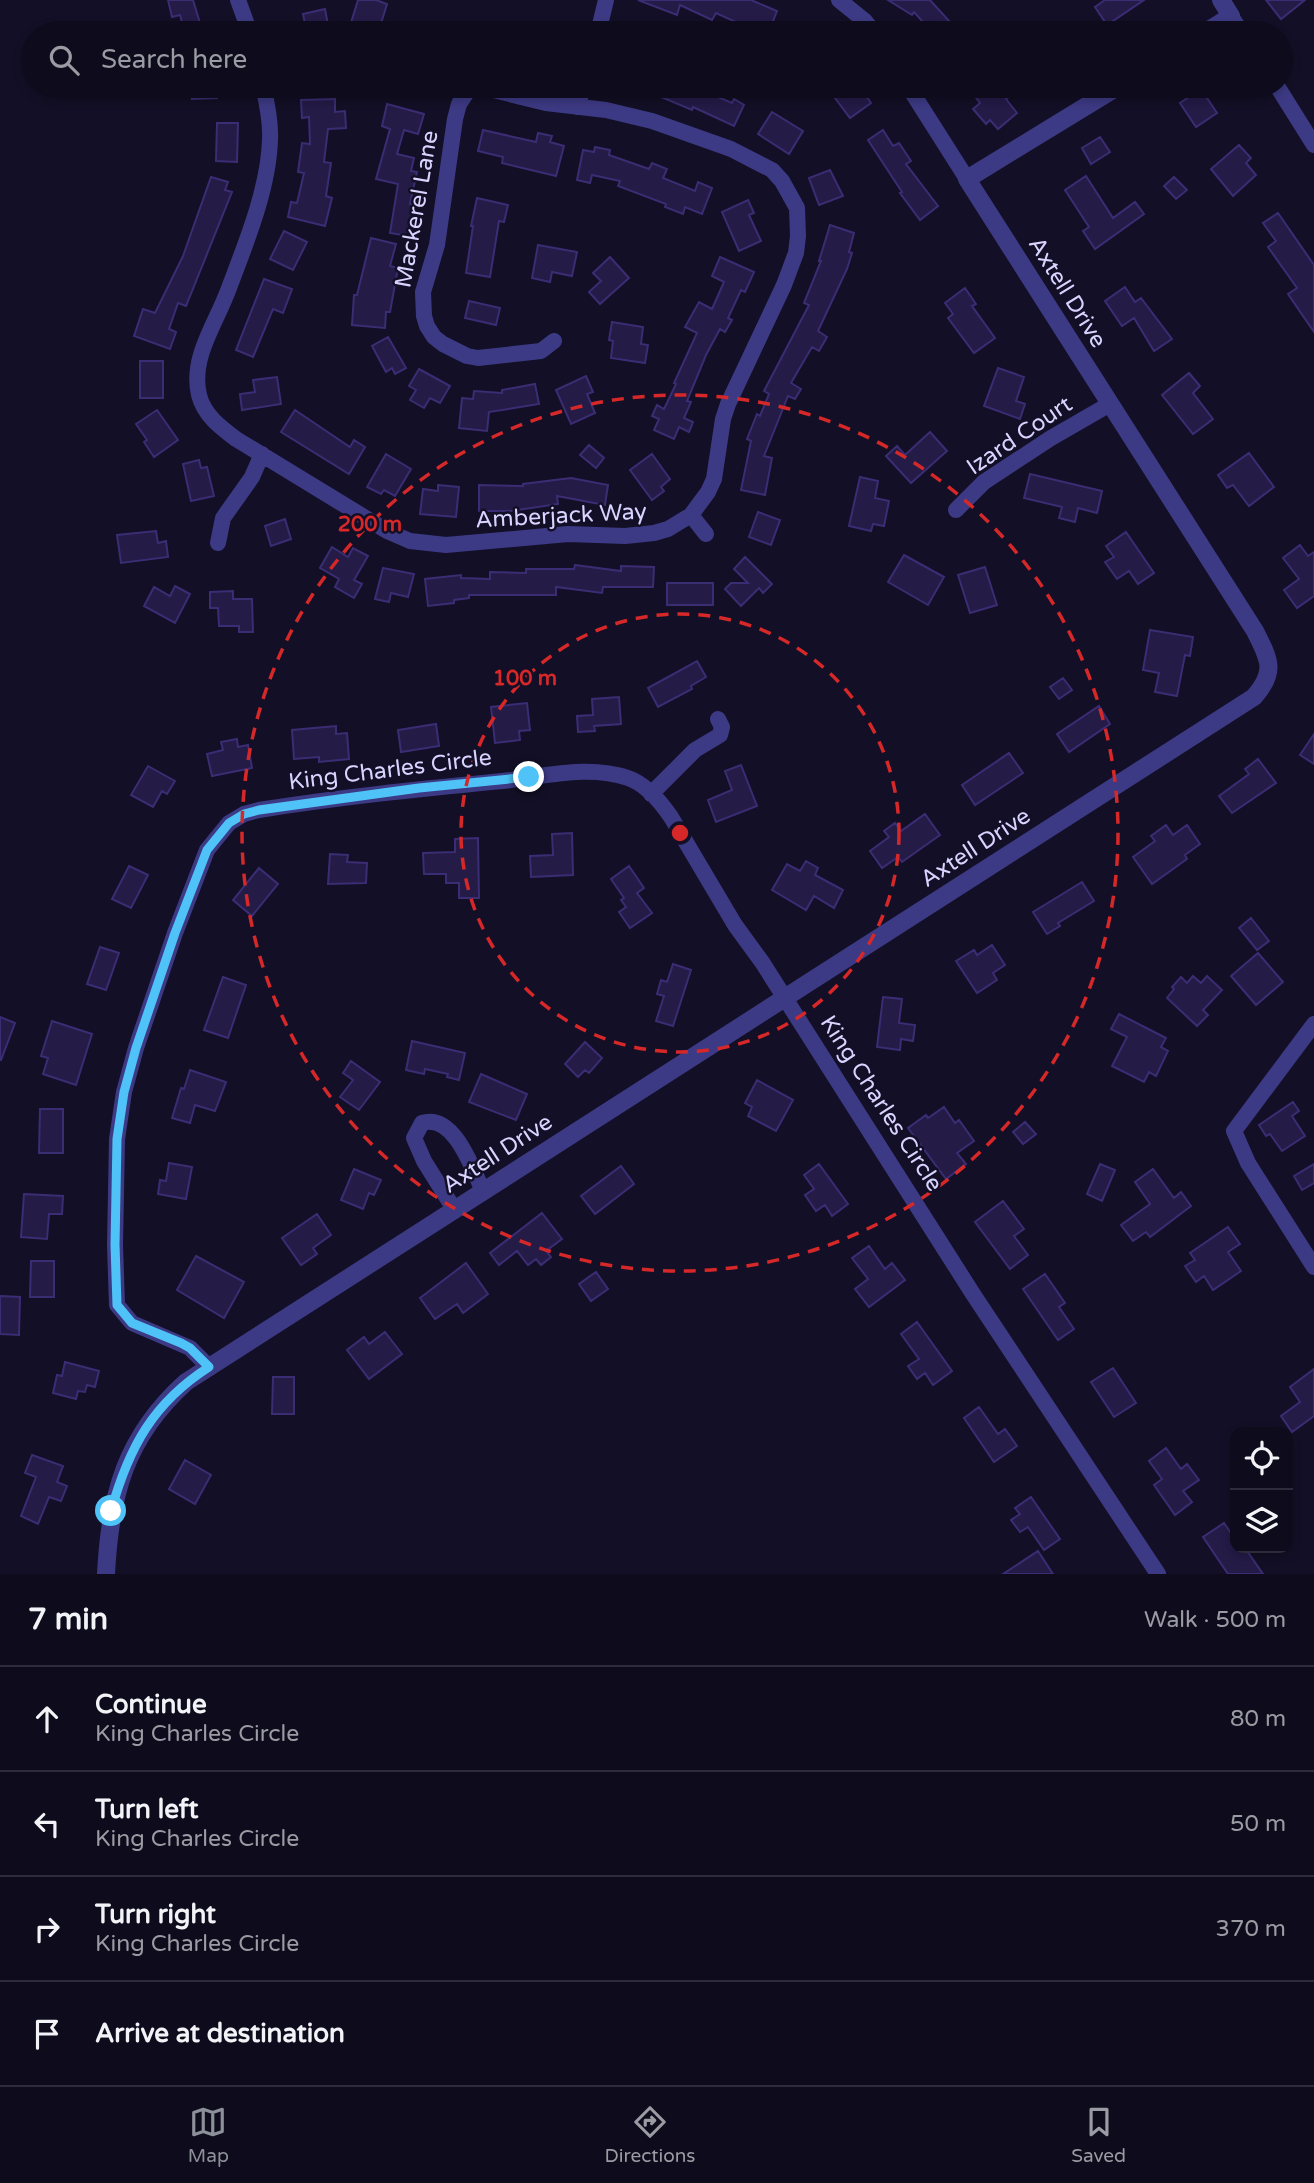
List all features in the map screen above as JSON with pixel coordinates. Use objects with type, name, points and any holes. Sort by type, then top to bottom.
[{"type":"street","points":[[238,0],[246,21]]},
{"type":"street","points":[[601,21],[606,0]]},
{"type":"street","points":[[839,0],[864,21]]},
{"type":"street","points":[[1221,0],[1234,21]]},
{"type":"street","points":[[1223,21],[1231,16]]},
{"type":"street","name":"Amberjack Way","points":[[266,98],[270,135],[264,180],[251,227],[198,365],[199,396],[213,421],[387,531],[410,541],[446,545],[568,534],[625,536],[654,533],[680,523],[691,515],[701,505],[714,479],[723,419],[728,404],[791,268],[798,236],[797,208],[790,193],[772,170],[731,149],[652,121],[606,110],[526,98]]},
{"type":"street","name":"Mackerel Lane","points":[[463,98],[455,119],[437,245],[423,292],[424,316],[434,337],[467,356],[503,356],[541,351],[554,341]]},
{"type":"street","points":[[577,107],[580,98]]},
{"type":"street","points":[[916,98],[967,180],[1100,98]]},
{"type":"street","points":[[1285,98],[1314,145]]},
{"type":"street","name":"Axtell Drive","points":[[209,1367],[1254,697],[1264,686],[1270,667],[1255,631],[967,180]]},
{"type":"street","name":"Izard Court","points":[[956,510],[984,482],[1051,438],[1110,404]]},
{"type":"street","points":[[218,543],[223,518],[252,477],[262,454]]},
{"type":"street","points":[[691,515],[706,534]]},
{"type":"street","points":[[652,794],[695,750],[720,735],[722,727],[718,719]]},
{"type":"street","name":"King Charles Circle","points":[[209,1367],[190,1348],[132,1323],[124,1315],[117,1305],[115,1259],[117,1139],[124,1092],[175,933],[207,850],[229,823],[244,814],[341,797],[595,771],[628,778],[641,784],[671,817],[735,925],[785,997],[973,1294],[1158,1574]]},
{"type":"street","points":[[1314,1024],[1234,1131],[1248,1163],[1314,1267]]},
{"type":"street","points":[[454,1209],[424,1161],[414,1138],[422,1123],[430,1120],[439,1122],[451,1132],[483,1191]]},
{"type":"street","points":[[106,1574],[111,1511],[134,1446],[171,1395],[209,1367]]},
{"type":"building","points":[[168,0],[193,0],[199,21],[182,21],[180,15],[172,17]]},
{"type":"building","points":[[358,0],[376,0],[387,4],[382,21],[352,21]]},
{"type":"building","points":[[638,0],[751,0],[777,11],[773,21],[734,21],[716,13],[712,20],[680,5],[677,15]]},
{"type":"building","points":[[888,0],[930,0],[949,21],[922,21],[914,12],[912,15]]},
{"type":"building","points":[[1105,0],[1144,0],[1113,21],[1104,21],[1095,7]]},
{"type":"building","points":[[1266,0],[1305,0],[1281,19]]},
{"type":"building","points":[[325,9],[327,21],[304,21],[303,14]]},
{"type":"building","points":[[664,98],[720,98],[732,103],[734,99],[744,105],[734,126],[693,107],[692,110]]},
{"type":"building","points":[[835,98],[868,98],[871,103],[850,118]]},
{"type":"building","points":[[976,98],[1007,98],[1017,113],[998,129],[990,120],[986,124],[973,109],[980,103]]},
{"type":"building","points":[[1188,98],[1207,98],[1217,113],[1196,127],[1180,103]]},
{"type":"building","points":[[335,99],[335,112],[345,111],[346,128],[328,129],[324,162],[331,163],[326,196],[332,198],[325,226],[288,217],[291,202],[297,203],[304,173],[298,172],[302,143],[310,144],[309,117],[302,118],[301,100]]},
{"type":"building","points":[[387,104],[424,114],[418,134],[404,130],[397,154],[414,158],[411,171],[417,172],[410,204],[415,205],[409,236],[390,233],[398,184],[376,179],[390,129],[382,126]]},
{"type":"building","points":[[772,112],[803,131],[789,154],[758,134]]},
{"type":"building","points":[[217,123],[238,123],[237,162],[216,161]]},
{"type":"building","points":[[483,130],[536,142],[538,133],[552,136],[550,142],[564,146],[556,176],[502,163],[503,157],[478,151]]},
{"type":"building","points":[[883,130],[893,146],[899,143],[911,161],[906,164],[938,206],[920,220],[868,140]]},
{"type":"building","points":[[1100,137],[1110,152],[1091,164],[1082,148]]},
{"type":"building","points":[[1239,145],[1251,158],[1246,163],[1256,175],[1233,196],[1211,169]]},
{"type":"building","points":[[595,147],[610,150],[609,155],[649,169],[652,163],[667,169],[663,178],[695,191],[698,182],[712,188],[702,214],[685,207],[683,214],[665,207],[666,204],[618,186],[620,181],[592,175],[590,183],[577,180],[583,150],[594,152]]},
{"type":"building","points":[[830,170],[843,196],[819,205],[809,178]]},
{"type":"building","points":[[1086,176],[1113,218],[1135,202],[1144,214],[1095,249],[1083,231],[1089,227],[1065,190]]},
{"type":"building","points":[[211,177],[228,182],[225,190],[232,192],[186,306],[178,303],[169,329],[176,332],[170,349],[134,336],[143,309],[155,313],[183,256]]},
{"type":"building","points":[[1174,177],[1187,190],[1176,199],[1164,186]]},
{"type":"building","points":[[477,198],[508,205],[504,222],[499,221],[490,277],[466,273]]},
{"type":"building","points":[[748,200],[754,213],[749,215],[761,241],[739,251],[722,212]]},
{"type":"building","points":[[1278,213],[1314,265],[1314,332],[1288,294],[1297,288],[1268,247],[1276,241],[1263,223]]},
{"type":"building","points":[[830,225],[854,233],[847,269],[818,331],[827,337],[819,351],[812,347],[791,383],[801,389],[795,399],[788,396],[764,456],[772,458],[765,495],[741,490],[751,441],[747,439],[769,394],[764,391],[809,305],[804,303],[821,261]]},
{"type":"building","points":[[284,231],[307,242],[293,270],[270,259]]},
{"type":"building","points":[[371,238],[396,244],[390,266],[398,268],[390,312],[386,312],[385,328],[352,325],[354,295],[357,295]]},
{"type":"building","points":[[538,245],[577,252],[572,276],[552,272],[550,282],[532,278]]},
{"type":"building","points":[[610,257],[629,278],[600,304],[589,292],[601,281],[593,273]]},
{"type":"building","points":[[720,257],[754,272],[745,292],[741,290],[728,318],[732,320],[725,332],[720,329],[706,355],[687,401],[691,402],[684,418],[693,422],[689,432],[679,427],[674,439],[654,430],[659,419],[652,416],[657,405],[664,409],[697,333],[685,327],[699,302],[712,309],[724,282],[712,276]]},
{"type":"building","points":[[264,279],[292,289],[283,313],[273,309],[253,357],[236,350]]},
{"type":"building","points":[[1125,287],[1135,302],[1141,298],[1172,339],[1154,351],[1134,318],[1122,326],[1105,301]]},
{"type":"building","points":[[965,288],[976,304],[972,306],[995,338],[974,353],[948,318],[953,314],[945,303]]},
{"type":"building","points":[[469,301],[500,308],[496,325],[465,318]]},
{"type":"building","points":[[612,322],[643,327],[641,344],[648,345],[645,363],[611,358],[613,341],[609,340]]},
{"type":"building","points":[[388,337],[406,368],[395,374],[392,368],[386,372],[372,346]]},
{"type":"building","points":[[140,361],[163,361],[163,398],[140,398]]},
{"type":"building","points":[[998,368],[1024,377],[1016,401],[1025,404],[1020,419],[984,406]]},
{"type":"building","points":[[419,369],[450,386],[440,403],[430,398],[424,408],[410,400],[416,390],[409,386]]},
{"type":"building","points":[[1189,373],[1200,386],[1193,393],[1213,419],[1193,434],[1162,395]]},
{"type":"building","points":[[586,376],[593,392],[587,394],[595,413],[571,424],[556,390]]},
{"type":"building","points":[[277,377],[281,404],[242,410],[240,394],[255,392],[253,380]]},
{"type":"building","points":[[535,384],[539,404],[489,412],[487,431],[459,428],[462,398],[473,399],[474,391],[502,393],[502,390]]},
{"type":"building","points":[[157,410],[178,440],[154,457],[136,424]]},
{"type":"building","points":[[295,410],[350,447],[354,440],[365,447],[349,474],[281,432]]},
{"type":"building","points":[[930,432],[947,451],[911,483],[886,456],[897,446],[905,455]]},
{"type":"building","points":[[589,445],[604,458],[596,468],[580,455]]},
{"type":"building","points":[[1249,453],[1274,487],[1249,506],[1233,485],[1227,488],[1218,475]]},
{"type":"building","points":[[386,454],[411,469],[395,496],[384,490],[381,494],[367,487]]},
{"type":"building","points":[[652,454],[670,479],[661,487],[664,491],[652,500],[630,470]]},
{"type":"building","points":[[199,460],[201,468],[207,467],[214,496],[191,501],[183,464]]},
{"type":"building","points":[[1030,474],[1102,491],[1097,513],[1078,508],[1075,522],[1059,518],[1062,507],[1024,498]]},
{"type":"building","points":[[860,477],[878,481],[875,498],[889,501],[884,526],[873,524],[871,531],[849,526]]},
{"type":"building","points":[[571,478],[608,485],[605,505],[557,496],[558,504],[511,511],[479,511],[479,485],[523,486]]},
{"type":"building","points":[[438,485],[459,487],[456,517],[420,514],[423,489],[438,491]]},
{"type":"building","points":[[758,512],[780,520],[771,545],[749,537]]},
{"type":"building","points":[[285,519],[291,539],[271,546],[265,526]]},
{"type":"building","points":[[156,531],[158,543],[166,541],[168,557],[121,563],[117,535]]},
{"type":"building","points":[[1126,532],[1154,573],[1138,584],[1129,571],[1117,579],[1105,562],[1114,557],[1106,546]]},
{"type":"building","points":[[1300,545],[1308,556],[1314,552],[1314,596],[1297,608],[1284,590],[1299,579],[1283,558]]},
{"type":"building","points":[[332,547],[348,557],[353,548],[368,556],[354,580],[362,584],[354,598],[335,587],[339,579],[320,568]]},
{"type":"building","points":[[904,555],[944,577],[928,605],[888,582]]},
{"type":"building","points":[[745,557],[772,584],[763,593],[759,588],[741,606],[725,589],[731,583],[748,583],[734,569]]},
{"type":"building","points":[[575,565],[621,571],[621,566],[654,567],[653,587],[603,587],[602,593],[556,587],[556,595],[469,595],[469,598],[454,600],[454,603],[428,606],[425,579],[461,575],[461,578],[490,579],[490,572],[526,573],[526,569],[574,569]]},
{"type":"building","points":[[985,567],[997,605],[970,613],[958,575]]},
{"type":"building","points":[[383,568],[414,574],[408,597],[391,593],[389,602],[375,599]]},
{"type":"building","points":[[667,583],[713,583],[713,605],[667,605]]},
{"type":"building","points":[[175,586],[190,594],[175,623],[144,606],[154,587],[170,596]]},
{"type":"building","points":[[233,591],[233,599],[252,599],[253,632],[239,632],[239,626],[219,626],[218,608],[210,608],[210,592]]},
{"type":"building","points":[[1150,630],[1193,637],[1190,656],[1185,655],[1177,696],[1155,692],[1159,673],[1143,670]]},
{"type":"building","points":[[697,661],[706,677],[691,686],[692,689],[658,707],[648,688]]},
{"type":"building","points":[[1063,678],[1072,690],[1059,699],[1050,687]]},
{"type":"building","points":[[619,697],[621,724],[594,726],[595,731],[578,732],[577,716],[593,715],[592,699]]},
{"type":"building","points":[[527,703],[530,730],[519,731],[520,740],[495,743],[491,707]]},
{"type":"building","points":[[1099,706],[1110,724],[1069,752],[1057,734]]},
{"type":"building","points":[[436,724],[439,746],[401,752],[398,730]]},
{"type":"building","points":[[336,726],[336,734],[347,733],[349,759],[319,762],[319,757],[294,759],[292,730]]},
{"type":"building","points":[[1314,734],[1314,764],[1300,755]]},
{"type":"building","points":[[237,739],[238,747],[248,745],[252,768],[212,776],[207,754],[223,750],[221,742]]},
{"type":"building","points":[[1009,753],[1023,773],[975,805],[962,785]]},
{"type":"building","points":[[1258,759],[1276,783],[1232,813],[1219,796],[1249,774],[1245,769]]},
{"type":"building","points":[[741,765],[757,806],[716,822],[708,800],[732,790],[725,771]]},
{"type":"building","points":[[148,766],[175,781],[167,794],[162,791],[153,807],[131,795]]},
{"type":"building","points":[[925,814],[940,835],[902,862],[898,857],[882,868],[870,851],[889,837],[884,831],[895,823],[901,831]]},
{"type":"building","points":[[1166,825],[1173,835],[1187,825],[1200,844],[1185,855],[1187,859],[1152,884],[1133,857],[1155,841],[1151,836]]},
{"type":"building","points":[[572,833],[573,875],[531,877],[530,856],[553,855],[552,834]]},
{"type":"building","points":[[478,838],[479,898],[459,898],[459,883],[446,883],[446,874],[424,874],[423,853],[455,852],[455,839]]},
{"type":"building","points":[[330,854],[348,855],[347,862],[367,863],[366,883],[328,884]]},
{"type":"building","points":[[806,861],[818,868],[815,875],[843,890],[834,908],[814,896],[806,910],[772,890],[787,864],[800,871]]},
{"type":"building","points":[[129,866],[148,875],[131,908],[112,899]]},
{"type":"building","points":[[629,866],[644,888],[637,893],[652,913],[630,928],[619,912],[626,907],[621,900],[624,898],[611,879]]},
{"type":"building","points":[[259,868],[278,884],[252,916],[233,900]]},
{"type":"building","points":[[1082,882],[1094,901],[1058,923],[1060,926],[1047,934],[1033,912]]},
{"type":"building","points":[[1251,918],[1269,941],[1257,950],[1239,928]]},
{"type":"building","points":[[992,945],[1005,965],[993,973],[997,980],[977,993],[956,961],[974,950],[977,955]]},
{"type":"building","points":[[100,947],[119,953],[106,990],[87,984]]},
{"type":"building","points":[[1258,953],[1283,982],[1256,1005],[1231,976]]},
{"type":"building","points":[[673,964],[691,970],[673,1026],[656,1021],[664,996],[657,994],[661,980],[667,982]]},
{"type":"building","points":[[1193,976],[1201,983],[1207,976],[1222,990],[1203,1010],[1208,1015],[1197,1026],[1167,998],[1181,977],[1187,983]]},
{"type":"building","points":[[223,977],[246,985],[228,1038],[204,1030]]},
{"type":"building","points":[[883,997],[902,999],[899,1023],[915,1025],[913,1041],[901,1039],[900,1050],[877,1047]]},
{"type":"building","points":[[1119,1014],[1166,1038],[1161,1047],[1168,1051],[1156,1076],[1149,1072],[1144,1082],[1112,1066],[1127,1037],[1111,1029]]},
{"type":"building","points":[[0,1017],[15,1023],[1,1060],[0,1060]]},
{"type":"building","points":[[52,1021],[92,1034],[76,1085],[43,1074],[48,1058],[41,1056]]},
{"type":"building","points":[[412,1041],[465,1053],[459,1080],[447,1077],[448,1074],[425,1069],[424,1074],[406,1070]]},
{"type":"building","points":[[585,1042],[602,1058],[589,1073],[585,1070],[578,1077],[565,1064]]},
{"type":"building","points":[[351,1061],[380,1082],[359,1110],[340,1097],[353,1080],[343,1073]]},
{"type":"building","points":[[190,1070],[226,1082],[215,1111],[195,1105],[190,1123],[172,1118],[181,1088],[184,1089]]},
{"type":"building","points":[[481,1074],[527,1094],[516,1120],[469,1102]]},
{"type":"building","points":[[757,1080],[793,1100],[776,1131],[748,1116],[752,1107],[745,1103]]},
{"type":"building","points":[[1293,1102],[1299,1111],[1292,1116],[1305,1136],[1282,1151],[1270,1134],[1266,1136],[1259,1125]]},
{"type":"building","points":[[944,1107],[955,1123],[959,1120],[974,1141],[957,1153],[966,1164],[946,1179],[908,1128],[926,1115],[928,1118]]},
{"type":"building","points":[[40,1109],[63,1109],[63,1153],[39,1153]]},
{"type":"building","points":[[1025,1122],[1036,1134],[1023,1144],[1013,1132]]},
{"type":"building","points":[[169,1163],[192,1167],[186,1199],[158,1194],[160,1180],[166,1181]]},
{"type":"building","points":[[819,1164],[848,1204],[832,1216],[825,1205],[816,1211],[805,1195],[814,1189],[804,1175]]},
{"type":"building","points":[[1100,1164],[1115,1170],[1102,1201],[1087,1194]]},
{"type":"building","points":[[1314,1164],[1314,1183],[1302,1190],[1294,1176]]},
{"type":"building","points":[[621,1166],[634,1184],[595,1214],[581,1196]]},
{"type":"building","points":[[354,1169],[381,1180],[374,1195],[369,1193],[363,1209],[341,1200]]},
{"type":"building","points":[[1153,1169],[1174,1198],[1181,1192],[1191,1206],[1150,1237],[1146,1232],[1133,1241],[1121,1225],[1150,1204],[1135,1182]]},
{"type":"building","points":[[24,1194],[63,1196],[62,1214],[49,1214],[47,1239],[21,1237]]},
{"type":"building","points":[[1003,1201],[1024,1229],[1014,1236],[1028,1255],[1010,1269],[975,1222]]},
{"type":"building","points":[[542,1213],[562,1239],[546,1251],[551,1257],[541,1265],[536,1259],[528,1265],[517,1251],[499,1265],[490,1253]]},
{"type":"building","points":[[317,1214],[331,1235],[313,1248],[317,1254],[301,1265],[282,1238]]},
{"type":"building","points":[[1228,1227],[1240,1244],[1228,1252],[1241,1271],[1213,1290],[1204,1276],[1196,1282],[1185,1266],[1195,1260],[1190,1253]]},
{"type":"building","points":[[869,1246],[885,1269],[892,1263],[905,1280],[869,1307],[855,1289],[868,1279],[852,1258]]},
{"type":"building","points":[[196,1256],[244,1282],[224,1318],[177,1290]]},
{"type":"building","points":[[31,1261],[54,1261],[54,1297],[30,1297]]},
{"type":"building","points":[[466,1263],[488,1294],[463,1313],[457,1304],[435,1319],[420,1298]]},
{"type":"building","points":[[596,1272],[608,1289],[591,1301],[579,1284]]},
{"type":"building","points":[[1045,1274],[1065,1303],[1059,1307],[1074,1329],[1058,1340],[1023,1289]]},
{"type":"building","points":[[0,1296],[20,1297],[19,1335],[0,1334]]},
{"type":"building","points":[[917,1322],[952,1371],[933,1385],[925,1373],[917,1379],[908,1366],[919,1359],[901,1334]]},
{"type":"building","points":[[385,1332],[402,1354],[369,1379],[347,1350],[364,1337],[369,1344]]},
{"type":"building","points":[[65,1362],[99,1371],[95,1387],[87,1385],[85,1392],[78,1391],[76,1399],[53,1393],[57,1375],[62,1376]]},
{"type":"building","points":[[1113,1368],[1136,1403],[1114,1417],[1091,1382]]},
{"type":"building","points":[[1314,1369],[1314,1416],[1293,1431],[1293,1427],[1289,1427],[1281,1416],[1300,1402],[1290,1387]]},
{"type":"building","points":[[273,1377],[294,1377],[294,1414],[272,1414]]},
{"type":"building","points":[[979,1407],[998,1434],[1005,1429],[1017,1446],[994,1462],[964,1418]]},
{"type":"building","points":[[1166,1448],[1181,1469],[1187,1464],[1199,1480],[1183,1491],[1192,1502],[1175,1515],[1154,1485],[1162,1479],[1149,1461]]},
{"type":"building","points":[[32,1455],[63,1466],[57,1482],[67,1486],[61,1501],[49,1497],[38,1524],[21,1516],[36,1477],[25,1473]]},
{"type":"building","points":[[185,1460],[211,1475],[195,1504],[169,1489]]},
{"type":"building","points":[[1031,1497],[1060,1539],[1044,1550],[1028,1527],[1020,1532],[1011,1520],[1020,1514],[1015,1508]]},
{"type":"building","points":[[1224,1523],[1230,1532],[1230,1553],[1248,1553],[1263,1574],[1228,1574],[1203,1537]]},
{"type":"building","points":[[1038,1551],[1053,1574],[1003,1574]]},
{"type":"route","points":[[111,1511],[125,1466],[145,1429],[171,1395],[209,1367],[190,1348],[132,1323],[124,1315],[117,1305],[115,1245],[117,1139],[124,1092],[175,933],[207,850],[229,823],[244,814],[259,810],[341,797],[529,777]]}]
